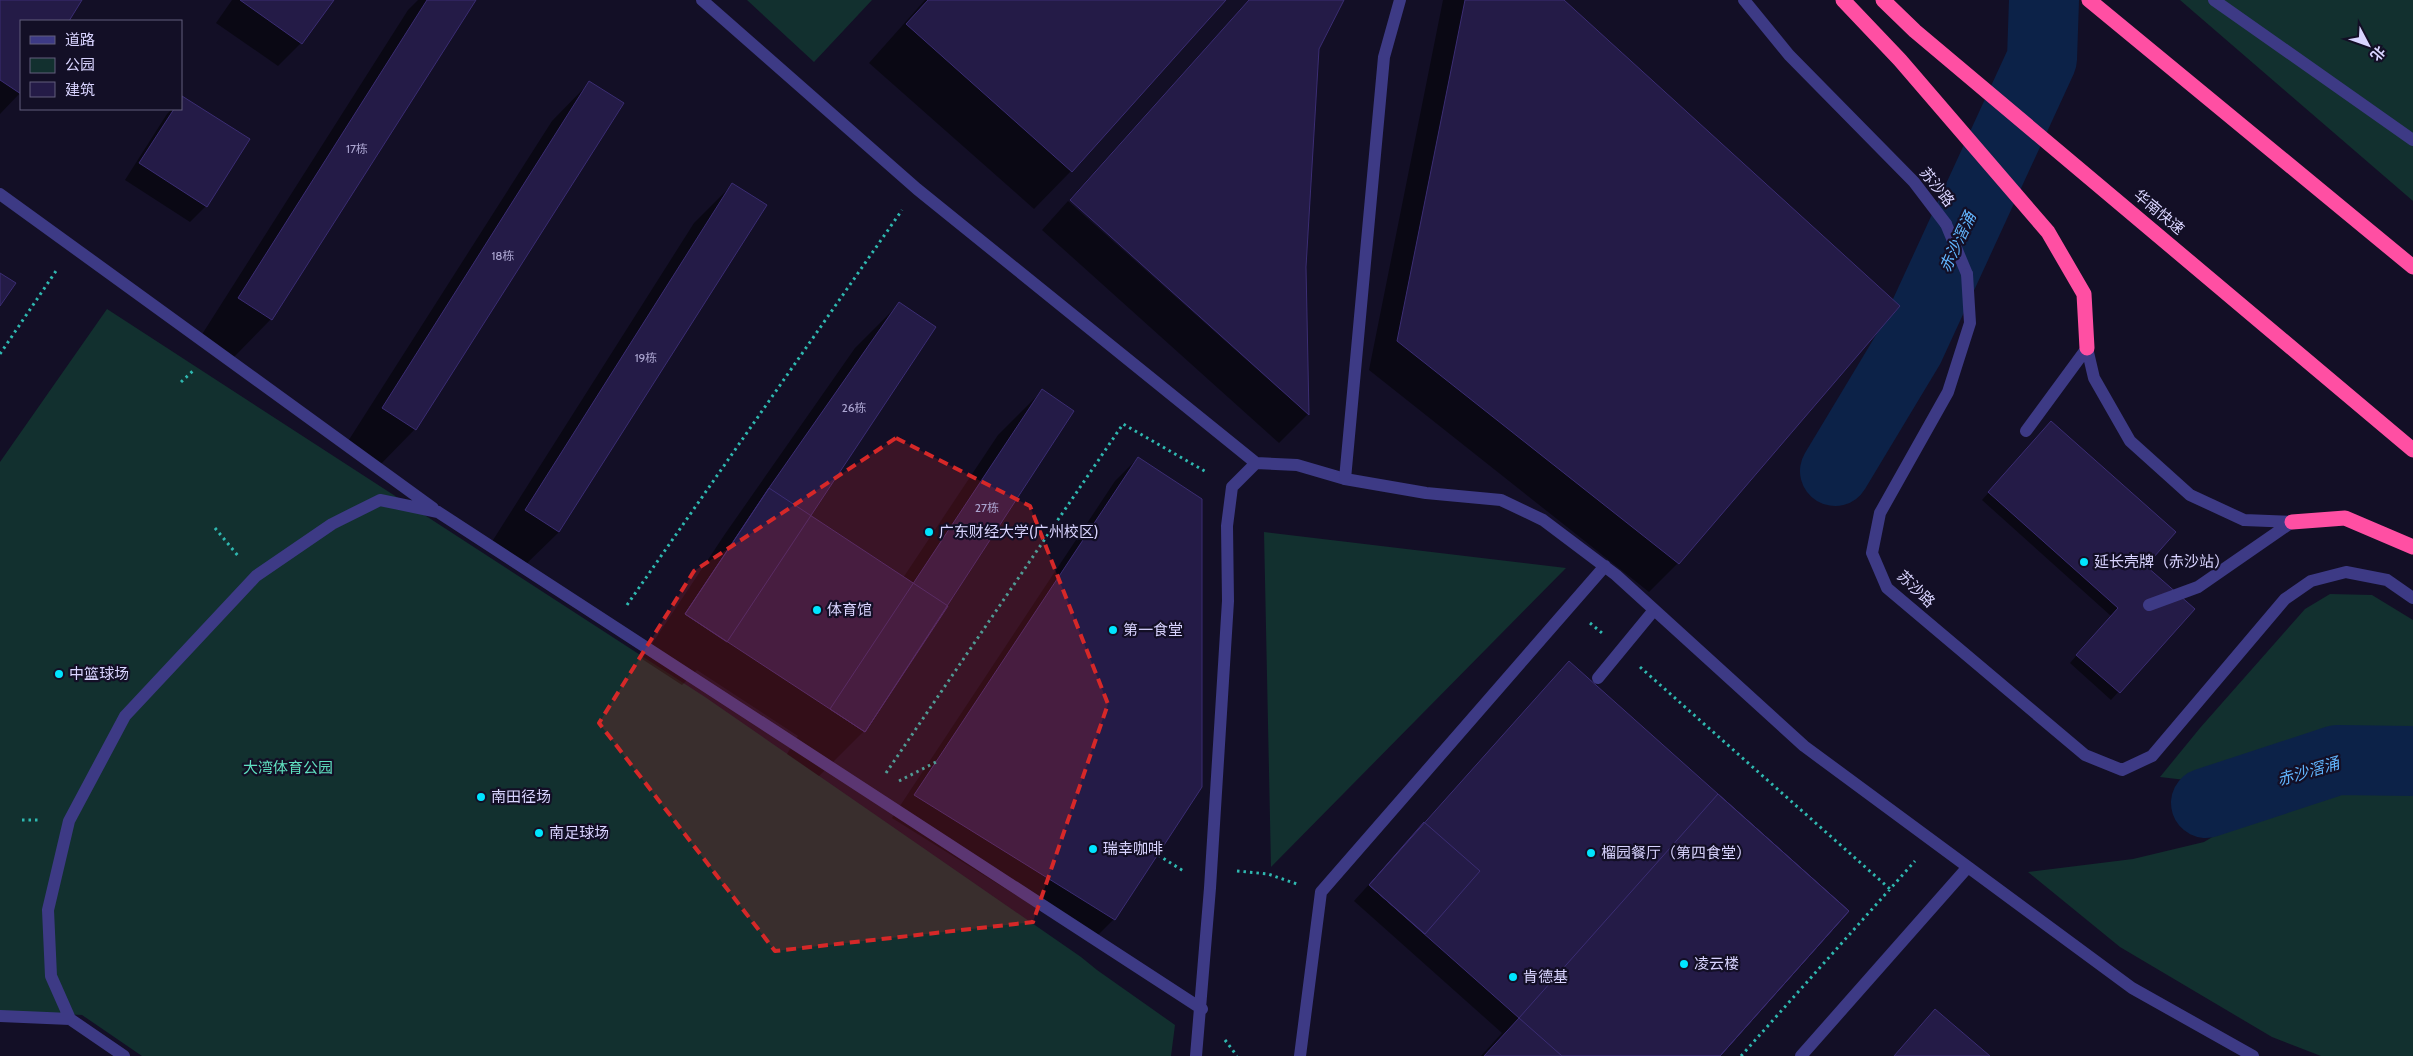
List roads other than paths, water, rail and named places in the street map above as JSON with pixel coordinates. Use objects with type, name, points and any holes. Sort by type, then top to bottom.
[{"type":"highway","points":[[1843,0],[1900,60],[2048,232],[2084,294],[2087,348]]},
{"type":"highway","name":"华南快速","points":[[1884,0],[1915,31],[2413,450]]},
{"type":"highway","points":[[2088,0],[2413,267]]},
{"type":"highway","points":[[2292,522],[2346,518],[2413,547]]},
{"type":"street","points":[[702,0],[917,189],[1256,462],[1297,465],[1345,479],[1426,493],[1501,500],[1543,520],[1605,566],[1804,746],[2132,988],[2253,1056]]},
{"type":"street","points":[[1345,479],[1384,57],[1400,0]]},
{"type":"street","name":"苏沙路","points":[[1744,0],[1789,55],[1914,182],[1946,224],[1967,274],[1970,323],[1948,392],[1880,513],[1872,553],[1887,588],[2085,755],[2122,770],[2152,756],[2284,599],[2311,581],[2346,572],[2387,580],[2413,598]]},
{"type":"street","points":[[2214,0],[2413,140]]},
{"type":"street","points":[[0,194],[438,512],[1202,1009]]},
{"type":"street","points":[[2026,431],[2087,348]]},
{"type":"street","points":[[2087,348],[2094,378],[2130,441],[2190,495],[2244,520],[2292,522]]},
{"type":"street","points":[[1196,1056],[1202,1009],[1228,601],[1227,526],[1232,487],[1256,462]]},
{"type":"street","points":[[124,1056],[70,1019],[51,976],[48,910],[69,821],[125,716],[256,576],[332,524],[380,500],[438,512]]},
{"type":"street","points":[[2149,605],[2198,587],[2292,522]]},
{"type":"street","points":[[1300,1056],[1321,892],[1605,566]]},
{"type":"street","points":[[1598,678],[1654,610]]},
{"type":"street","points":[[1801,1056],[1967,868]]},
{"type":"street","points":[[0,1016],[70,1019]]},
{"type":"waterway","name":"赤沙滘涌","points":[[1835,471],[1909,348],[2042,59],[2044,0]]},
{"type":"waterway","name":"赤沙滘涌","points":[[2206,803],[2337,760],[2413,761]]},
{"type":"place","name":"广东财经大学(广州校区)","points":[[929,532]]},
{"type":"place","name":"延长壳牌（赤沙站）","points":[[2084,562]]},
{"type":"place","name":"体育馆","points":[[817,610]]},
{"type":"place","name":"第一食堂","points":[[1113,630]]},
{"type":"place","name":"中篮球场","points":[[59,674]]},
{"type":"place","name":"南田径场","points":[[481,797]]},
{"type":"place","name":"南足球场","points":[[539,833]]},
{"type":"place","name":"瑞幸咖啡","points":[[1093,849]]},
{"type":"place","name":"榴园餐厅（第四食堂）","points":[[1591,853]]},
{"type":"place","name":"凌云楼","points":[[1684,964]]},
{"type":"place","name":"肯德基","points":[[1513,977]]},
{"type":"park label","name":"大湾体育公园","points":[[288,768]]}]
